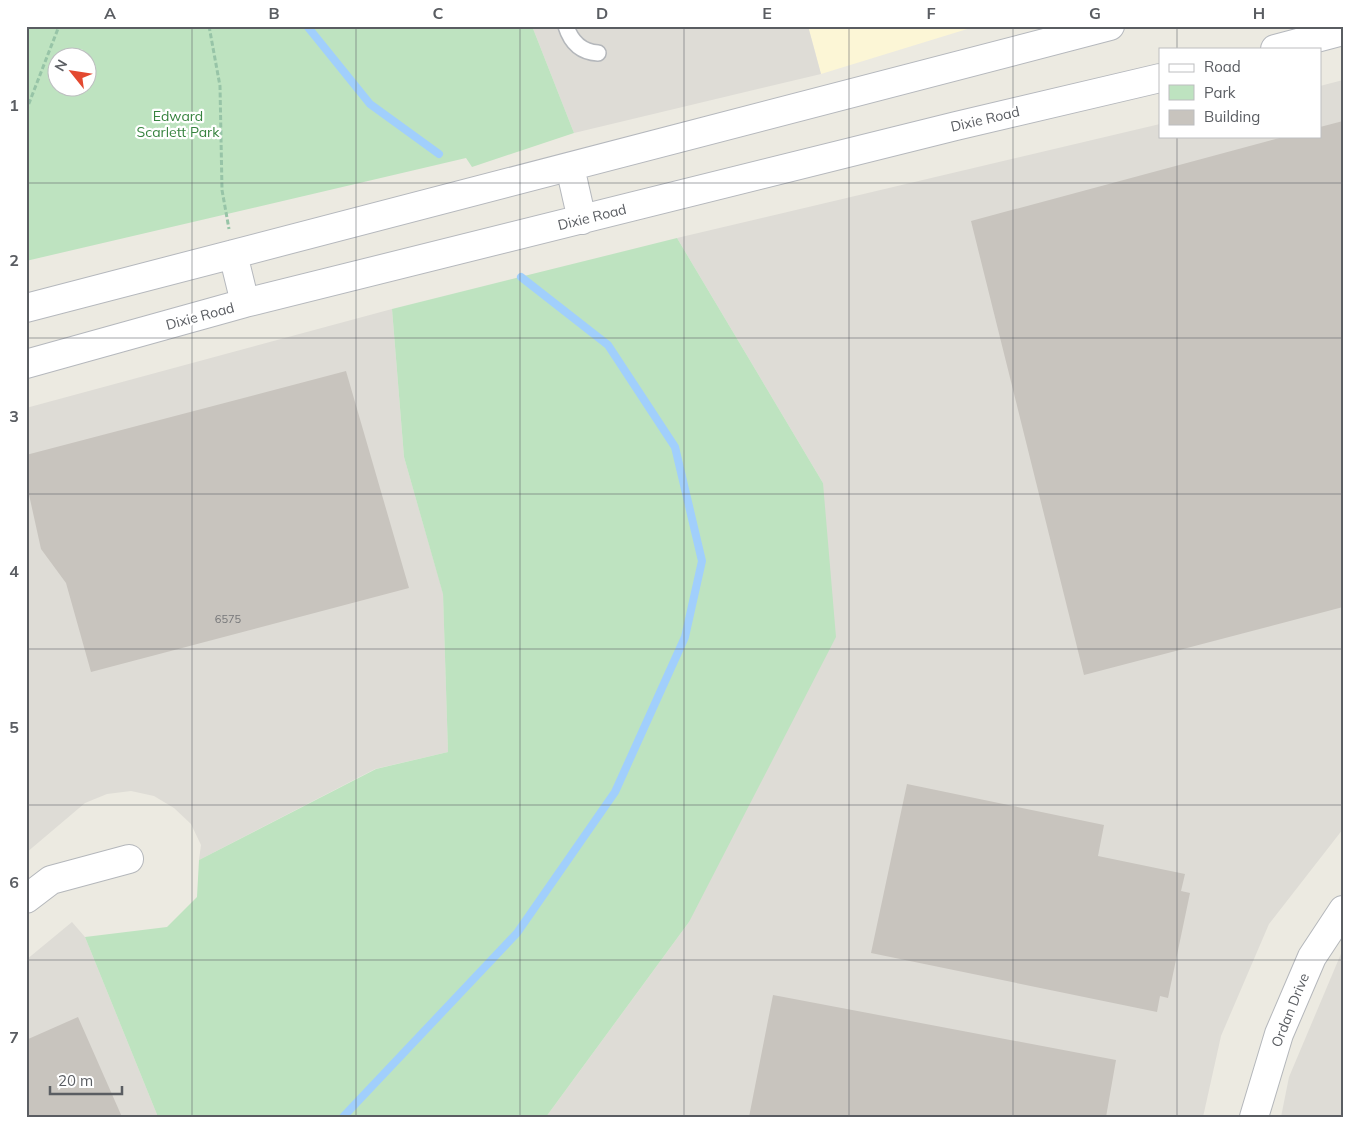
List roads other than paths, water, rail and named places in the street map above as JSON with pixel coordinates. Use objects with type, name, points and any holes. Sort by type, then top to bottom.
[{"type":"main road","points":[[26,308],[1110,26]]},
{"type":"main road","points":[[1279,48],[1343,31]]},
{"type":"main road","name":"Dixie Road","points":[[26,364],[245,304],[956,126],[1159,78]]},
{"type":"main road","points":[[570,167],[582,220]]},
{"type":"main road","points":[[233,254],[245,304]]},
{"type":"main road","points":[[26,899],[51,880],[129,859]]},
{"type":"main road","name":"Ordan Drive","points":[[1254,1117],[1279,1034],[1312,957],[1343,910]]},
{"type":"lane","points":[[566,26],[569,36],[580,48],[588,52],[598,53]]},
{"type":"waterway","points":[[307,26],[370,104],[439,154]]},
{"type":"waterway","points":[[343,1117],[517,933],[615,792],[685,637],[702,561],[675,447],[608,345],[521,277]]},
{"type":"park label","name":"Edward Scarlett Park","points":[[178,124]]}]
